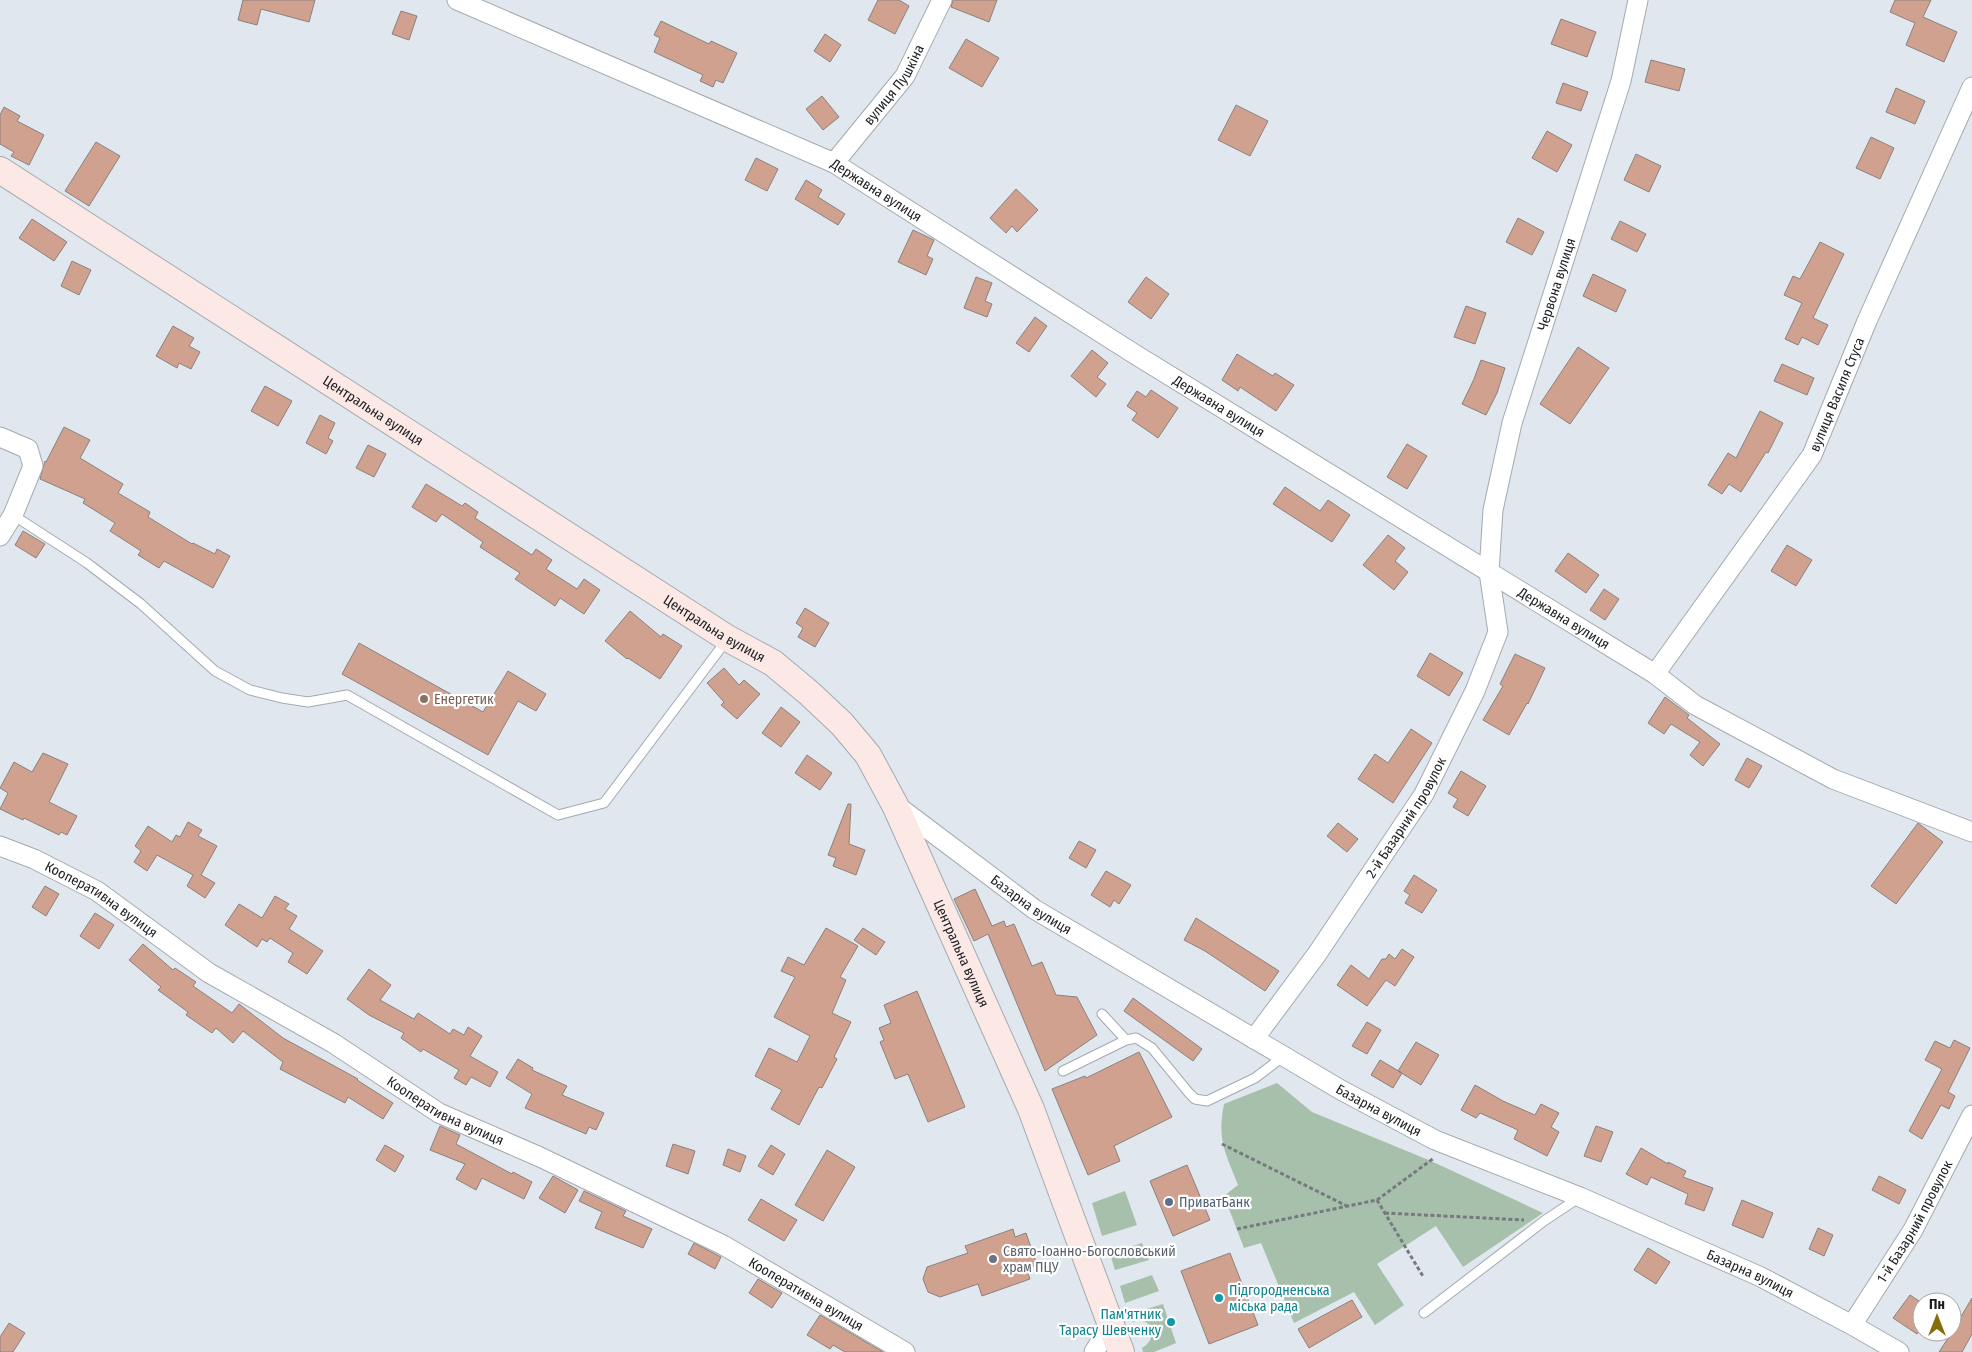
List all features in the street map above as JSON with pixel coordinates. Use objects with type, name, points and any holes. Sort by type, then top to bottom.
[{"type":"main road","name":"Центральна вулиця","points":[[0,170],[728,638],[773,663],[810,693],[842,724],[868,755],[895,805],[1031,1109],[1121,1352]]},
{"type":"street","name":"вулиця Пушкіна","points":[[834,163],[905,76],[942,0]]},
{"type":"street","name":"Червона вулиця","points":[[1489,572],[1493,510],[1512,423],[1621,81],[1638,0]]},
{"type":"street","name":"Державна вулиця","points":[[462,1],[834,163],[1136,355],[1655,674],[1696,705],[1833,779],[1972,832]]},
{"type":"street","name":"вулиця Василя Стуса","points":[[1655,674],[1812,455],[1867,321],[1972,87]]},
{"type":"street","points":[[0,437],[28,449],[33,466],[13,515],[0,536]]},
{"type":"street","name":"2-й Базарний провулок","points":[[1254,1039],[1317,954],[1424,794],[1475,691],[1498,632],[1489,572]]},
{"type":"street","name":"Базарна вулиця","points":[[895,805],[1034,909],[1341,1090],[1445,1144],[1580,1197],[1761,1277],[1899,1352]]},
{"type":"street","name":"Кооперативна вулиця","points":[[0,846],[34,859],[96,891],[209,973],[333,1042],[438,1113],[540,1157],[723,1245],[905,1352]]},
{"type":"street","name":"1-й Базарний провулок","points":[[1852,1325],[1913,1230],[1972,1115]]},
{"type":"street","points":[[1094,1352],[1112,1324]]},
{"type":"lane","points":[[13,515],[95,569],[140,604],[215,672],[250,690],[282,698],[308,702],[347,695],[558,815],[604,803],[728,638]]},
{"type":"lane","points":[[1102,1014],[1126,1040]]},
{"type":"lane","points":[[1063,1071],[1126,1040],[1136,1038],[1152,1048],[1195,1099],[1207,1101],[1256,1078],[1284,1056]]},
{"type":"lane","points":[[1424,1313],[1544,1221],[1580,1197]]},
{"type":"path","points":[[1222,1144],[1348,1206]]},
{"type":"path","points":[[1236,1229],[1377,1200],[1431,1161],[1445,1144]]},
{"type":"path","points":[[1377,1200],[1424,1278]]},
{"type":"path","points":[[1385,1213],[1544,1221]]},
{"type":"green space","points":[[1277,1083],[1312,1112],[1431,1161],[1543,1213],[1463,1267],[1436,1226],[1377,1264],[1404,1305],[1375,1325],[1354,1292],[1294,1323],[1261,1243],[1244,1248],[1224,1196],[1238,1185],[1226,1154],[1222,1137],[1221,1127],[1224,1104]]},
{"type":"green space","points":[[1125,1191],[1137,1225],[1102,1236],[1092,1203]]},
{"type":"green space","points":[[1142,1243],[1144,1248],[1136,1250],[1137,1256],[1147,1254],[1149,1260],[1115,1270],[1110,1254]]},
{"type":"green space","points":[[1152,1275],[1159,1291],[1125,1303],[1120,1286]]},
{"type":"green space","points":[[1163,1304],[1176,1343],[1154,1352],[1143,1352],[1142,1348],[1151,1338],[1151,1328],[1145,1322],[1132,1322],[1129,1314]]},
{"type":"building","points":[[243,0],[315,0],[309,22],[261,9],[257,25],[238,20]]},
{"type":"building","points":[[878,0],[899,0],[909,6],[895,34],[868,20]]},
{"type":"building","points":[[953,0],[997,0],[989,22],[951,7]]},
{"type":"building","points":[[1895,0],[1931,0],[1923,17],[1957,32],[1944,62],[1906,45],[1915,23],[1890,12]]},
{"type":"building","points":[[401,11],[417,16],[409,40],[392,34]]},
{"type":"building","points":[[1561,19],[1596,32],[1587,57],[1551,44]]},
{"type":"building","points":[[661,21],[709,44],[711,41],[737,53],[723,83],[716,80],[713,87],[700,81],[703,75],[654,52],[660,38],[654,35]]},
{"type":"building","points":[[825,34],[841,45],[830,62],[814,51]]},
{"type":"building","points":[[966,39],[999,58],[982,87],[949,68]]},
{"type":"building","points":[[1651,60],[1685,69],[1679,91],[1645,82]]},
{"type":"building","points":[[1563,83],[1588,92],[1581,111],[1556,103]]},
{"type":"building","points":[[1896,88],[1925,101],[1915,124],[1886,112]]},
{"type":"building","points":[[822,96],[839,117],[823,130],[806,109]]},
{"type":"building","points":[[1236,105],[1268,121],[1250,156],[1218,140]]},
{"type":"building","points":[[4,107],[20,116],[17,121],[44,135],[29,165],[11,156],[14,152],[0,144],[0,115]]},
{"type":"building","points":[[1547,131],[1572,145],[1557,172],[1532,158]]},
{"type":"building","points":[[1871,137],[1894,148],[1880,179],[1856,168]]},
{"type":"building","points":[[96,142],[120,156],[89,206],[65,191]]},
{"type":"building","points":[[1636,154],[1661,166],[1649,192],[1624,180]]},
{"type":"building","points":[[756,158],[778,169],[767,191],[745,180]]},
{"type":"building","points":[[806,180],[822,190],[818,197],[845,214],[838,225],[795,199]]},
{"type":"building","points":[[1016,189],[1038,210],[1017,232],[1012,226],[1006,233],[990,218]]},
{"type":"building","points":[[1518,218],[1544,232],[1532,255],[1506,242]]},
{"type":"building","points":[[32,219],[67,242],[54,261],[19,238]]},
{"type":"building","points":[[1620,221],[1646,234],[1637,252],[1611,239]]},
{"type":"building","points":[[913,230],[934,240],[927,256],[933,259],[926,275],[898,262]]},
{"type":"building","points":[[1820,242],[1844,254],[1813,318],[1828,325],[1818,345],[1802,337],[1798,345],[1785,339],[1802,303],[1784,295],[1793,276],[1800,279]]},
{"type":"building","points":[[72,261],[91,270],[79,295],[61,286]]},
{"type":"building","points":[[1593,274],[1626,290],[1616,312],[1583,296]]},
{"type":"building","points":[[976,277],[992,283],[985,301],[992,304],[987,317],[964,308]]},
{"type":"building","points":[[1146,277],[1169,294],[1151,319],[1128,302]]},
{"type":"building","points":[[1466,306],[1486,313],[1475,344],[1454,337]]},
{"type":"building","points":[[1035,317],[1047,326],[1029,352],[1016,343]]},
{"type":"building","points":[[173,326],[194,338],[189,346],[200,352],[191,369],[179,363],[177,368],[156,356]]},
{"type":"building","points":[[1578,347],[1609,368],[1570,424],[1540,404]]},
{"type":"building","points":[[1092,350],[1108,363],[1097,377],[1106,384],[1096,397],[1071,376]]},
{"type":"building","points":[[1237,354],[1273,376],[1275,373],[1294,385],[1276,411],[1240,387],[1238,391],[1222,380]]},
{"type":"building","points":[[1481,360],[1505,368],[1497,393],[1486,415],[1462,404]]},
{"type":"building","points":[[1782,364],[1814,378],[1807,395],[1774,381]]},
{"type":"building","points":[[265,386],[292,401],[278,426],[251,411]]},
{"type":"building","points":[[1151,390],[1178,408],[1158,438],[1132,420],[1137,413],[1127,406],[1137,391],[1146,397]]},
{"type":"building","points":[[1760,411],[1783,423],[1768,453],[1766,452],[1741,492],[1729,484],[1722,494],[1708,485],[1728,453],[1736,458]]},
{"type":"building","points":[[320,415],[335,423],[328,438],[333,441],[326,454],[306,443]]},
{"type":"building","points":[[64,427],[90,440],[80,458],[123,484],[118,493],[150,512],[148,517],[192,544],[215,554],[217,549],[230,556],[213,588],[164,561],[159,568],[138,555],[141,551],[110,531],[115,523],[83,503],[85,499],[40,479],[45,461]]},
{"type":"building","points":[[1407,444],[1427,456],[1407,489],[1387,477]]},
{"type":"building","points":[[368,445],[386,454],[374,477],[356,468]]},
{"type":"building","points":[[426,484],[462,506],[465,503],[478,512],[475,518],[532,555],[536,549],[552,560],[546,569],[577,589],[584,579],[600,590],[584,614],[560,598],[555,606],[515,579],[520,573],[480,547],[483,542],[442,514],[436,522],[412,507]]},
{"type":"building","points":[[1285,487],[1320,511],[1328,500],[1350,515],[1332,542],[1273,504]]},
{"type":"building","points":[[23,531],[45,544],[36,558],[15,545]]},
{"type":"building","points":[[1388,535],[1405,548],[1395,561],[1408,572],[1394,590],[1363,565]]},
{"type":"building","points":[[1787,545],[1812,560],[1796,586],[1771,571]]},
{"type":"building","points":[[1568,553],[1599,575],[1586,593],[1555,571]]},
{"type":"building","points":[[1604,589],[1619,599],[1605,620],[1590,610]]},
{"type":"building","points":[[805,608],[829,623],[815,647],[798,637],[803,628],[796,623]]},
{"type":"building","points":[[630,611],[661,637],[663,634],[682,646],[660,679],[627,659],[605,641]]},
{"type":"building","name":"Енергетик","points":[[359,643],[483,712],[508,671],[546,694],[536,711],[518,701],[488,755],[342,674]]},
{"type":"building","points":[[1430,653],[1463,673],[1449,696],[1417,676]]},
{"type":"building","points":[[1515,654],[1545,668],[1528,704],[1509,735],[1483,720],[1503,686],[1500,684]]},
{"type":"building","points":[[724,668],[739,685],[744,680],[760,694],[737,719],[721,705],[724,702],[707,683]]},
{"type":"building","points":[[1665,697],[1689,715],[1687,718],[1720,744],[1703,766],[1690,755],[1700,742],[1671,724],[1664,734],[1648,723]]},
{"type":"building","points":[[781,707],[800,722],[781,747],[762,733]]},
{"type":"building","points":[[1411,729],[1432,743],[1393,803],[1358,779],[1375,754],[1388,763]]},
{"type":"building","points":[[43,753],[68,764],[49,802],[77,816],[67,835],[61,832],[59,835],[0,809],[8,793],[0,788],[14,762],[32,772]]},
{"type":"building","points":[[807,755],[832,773],[820,790],[795,773]]},
{"type":"building","points":[[1747,758],[1762,766],[1749,788],[1735,780]]},
{"type":"building","points":[[1461,771],[1486,786],[1468,816],[1453,807],[1458,799],[1448,793]]},
{"type":"building","points":[[848,804],[851,804],[849,844],[865,850],[856,875],[833,866],[836,858],[828,855]]},
{"type":"building","points":[[188,822],[202,830],[198,836],[217,846],[201,875],[215,883],[205,898],[187,886],[193,875],[157,855],[147,871],[134,862],[141,851],[135,846],[148,826],[172,842],[176,835],[180,837]]},
{"type":"building","points":[[1338,823],[1358,839],[1347,852],[1327,836]]},
{"type":"building","points":[[1918,823],[1943,842],[1896,904],[1871,886]]},
{"type":"building","points":[[1079,841],[1096,850],[1086,868],[1069,858]]},
{"type":"building","points":[[1106,871],[1131,885],[1119,904],[1114,900],[1110,907],[1091,895]]},
{"type":"building","points":[[1414,875],[1437,890],[1422,913],[1405,903],[1410,895],[1404,891]]},
{"type":"building","points":[[45,886],[59,894],[46,916],[32,907]]},
{"type":"building","points":[[975,889],[992,926],[1004,921],[1006,927],[1014,924],[1032,966],[1042,962],[1056,995],[1077,997],[1097,1035],[1045,1071],[988,934],[974,941],[954,899]]},
{"type":"building","points":[[275,896],[289,904],[285,909],[297,916],[289,929],[323,951],[307,974],[288,962],[293,953],[270,938],[267,942],[262,939],[257,947],[225,925],[239,904],[262,918]]},
{"type":"building","points":[[95,913],[114,925],[99,949],[80,936]]},
{"type":"building","points":[[1196,918],[1279,971],[1265,991],[1205,951],[1184,940]]},
{"type":"building","points":[[826,928],[858,946],[840,977],[846,980],[832,1013],[851,1022],[834,1057],[837,1059],[822,1088],[819,1087],[799,1125],[771,1109],[782,1090],[755,1076],[769,1048],[797,1062],[810,1036],[774,1017],[795,977],[781,971],[788,957],[804,965]]},
{"type":"building","points":[[863,928],[885,942],[876,955],[854,940]]},
{"type":"building","points":[[143,944],[173,970],[175,968],[196,982],[193,986],[232,1013],[239,1004],[283,1038],[358,1079],[393,1103],[383,1119],[348,1097],[345,1103],[280,1069],[283,1062],[243,1031],[233,1043],[216,1028],[212,1033],[186,1015],[188,1012],[158,990],[161,987],[129,960]]},
{"type":"building","points":[[1402,949],[1414,957],[1395,986],[1386,980],[1367,1006],[1337,985],[1351,965],[1369,979],[1382,959],[1386,959],[1389,954],[1395,959]]},
{"type":"building","points":[[369,969],[391,985],[380,1000],[414,1019],[418,1013],[450,1034],[453,1029],[464,1035],[468,1027],[482,1036],[470,1056],[498,1072],[490,1087],[471,1077],[466,1085],[454,1078],[459,1070],[423,1049],[421,1052],[401,1038],[404,1033],[369,1015],[347,999]]},
{"type":"building","points":[[917,991],[965,1107],[928,1122],[908,1074],[895,1079],[880,1042],[884,1040],[879,1028],[891,1023],[884,1005]]},
{"type":"building","points":[[1133,998],[1202,1049],[1193,1061],[1124,1011]]},
{"type":"building","points":[[1367,1022],[1381,1030],[1367,1054],[1352,1046]]},
{"type":"building","points":[[1954,1040],[1970,1048],[1948,1092],[1955,1096],[1949,1109],[1941,1105],[1922,1139],[1909,1131],[1942,1069],[1925,1060],[1935,1041],[1950,1048]]},
{"type":"building","points":[[1416,1042],[1439,1055],[1421,1085],[1398,1071]]},
{"type":"building","points":[[1139,1052],[1172,1117],[1114,1146],[1120,1161],[1088,1175],[1052,1089],[1085,1076],[1086,1078]]},
{"type":"building","points":[[518,1059],[533,1068],[532,1070],[567,1086],[562,1095],[604,1113],[596,1130],[589,1127],[586,1134],[525,1108],[532,1094],[506,1078]]},
{"type":"building","points":[[1380,1060],[1402,1073],[1393,1088],[1371,1075]]},
{"type":"building","points":[[1475,1085],[1503,1101],[1535,1115],[1541,1104],[1559,1113],[1551,1127],[1559,1132],[1547,1156],[1514,1139],[1518,1130],[1480,1113],[1476,1118],[1461,1110]]},
{"type":"building","points":[[440,1126],[460,1135],[456,1144],[512,1174],[513,1172],[532,1182],[524,1199],[482,1178],[476,1190],[456,1179],[465,1164],[430,1150]]},
{"type":"building","points":[[1596,1126],[1613,1132],[1601,1162],[1584,1156]]},
{"type":"building","points":[[673,1144],[695,1151],[688,1174],[666,1166]]},
{"type":"building","points":[[385,1145],[404,1156],[395,1172],[376,1160]]},
{"type":"building","points":[[771,1145],[785,1154],[773,1175],[758,1166]]},
{"type":"building","points":[[1641,1148],[1668,1164],[1668,1162],[1686,1171],[1683,1177],[1713,1188],[1704,1211],[1685,1204],[1688,1194],[1651,1177],[1647,1185],[1626,1174]]},
{"type":"building","points":[[728,1149],[746,1156],[740,1172],[723,1165]]},
{"type":"building","points":[[827,1150],[855,1167],[823,1221],[795,1205]]},
{"type":"building","points":[[1187,1165],[1210,1220],[1173,1236],[1150,1181]]},
{"type":"building","points":[[553,1176],[578,1190],[565,1213],[539,1198]]},
{"type":"building","points":[[1879,1176],[1906,1190],[1899,1204],[1872,1190]]},
{"type":"building","points":[[584,1191],[626,1211],[623,1216],[652,1229],[643,1248],[595,1228],[602,1212],[579,1201]]},
{"type":"building","points":[[761,1199],[797,1220],[784,1241],[748,1220]]},
{"type":"building","points":[[1742,1200],[1773,1213],[1763,1238],[1732,1225]]},
{"type":"building","points":[[1818,1228],[1833,1235],[1824,1256],[1809,1249]]},
{"type":"building","name":"Свято-Іоанно-Богословський храм ПЦУ","points":[[1013,1229],[1015,1237],[1026,1233],[1037,1265],[1026,1268],[1030,1279],[982,1296],[978,1284],[940,1297],[928,1292],[923,1279],[927,1267],[968,1253],[965,1246]]},
{"type":"building","points":[[694,1243],[721,1257],[715,1269],[688,1254]]},
{"type":"building","points":[[1648,1248],[1670,1262],[1656,1284],[1634,1270]]},
{"type":"building","name":"Підгородненська міська рада","points":[[1230,1253],[1258,1325],[1209,1344],[1181,1271]]},
{"type":"building","points":[[758,1279],[782,1293],[772,1308],[749,1293]]},
{"type":"building","points":[[1910,1295],[1912,1296],[1912,1331],[1893,1318]]},
{"type":"building","points":[[1972,1298],[1972,1334],[1962,1352],[1939,1352],[1946,1342],[1962,1342],[1962,1315]]},
{"type":"building","points":[[1352,1300],[1362,1317],[1309,1348],[1298,1329]]},
{"type":"building","points":[[820,1315],[883,1352],[845,1352],[833,1345],[830,1349],[807,1335]]},
{"type":"building","points":[[9,1323],[25,1333],[13,1352],[0,1352],[0,1337]]},
{"type":"place","name":"Енергетик","points":[[424,699]]},
{"type":"place","name":"ПриватБанк","points":[[1169,1202]]},
{"type":"place","name":"Свято-Іоанно-Богословський храм ПЦУ","points":[[993,1259]]},
{"type":"place","name":"Підгородненська міська рада","points":[[1219,1298]]},
{"type":"place","name":"Пам'ятник Тарасу Шевченку","points":[[1171,1322]]}]
